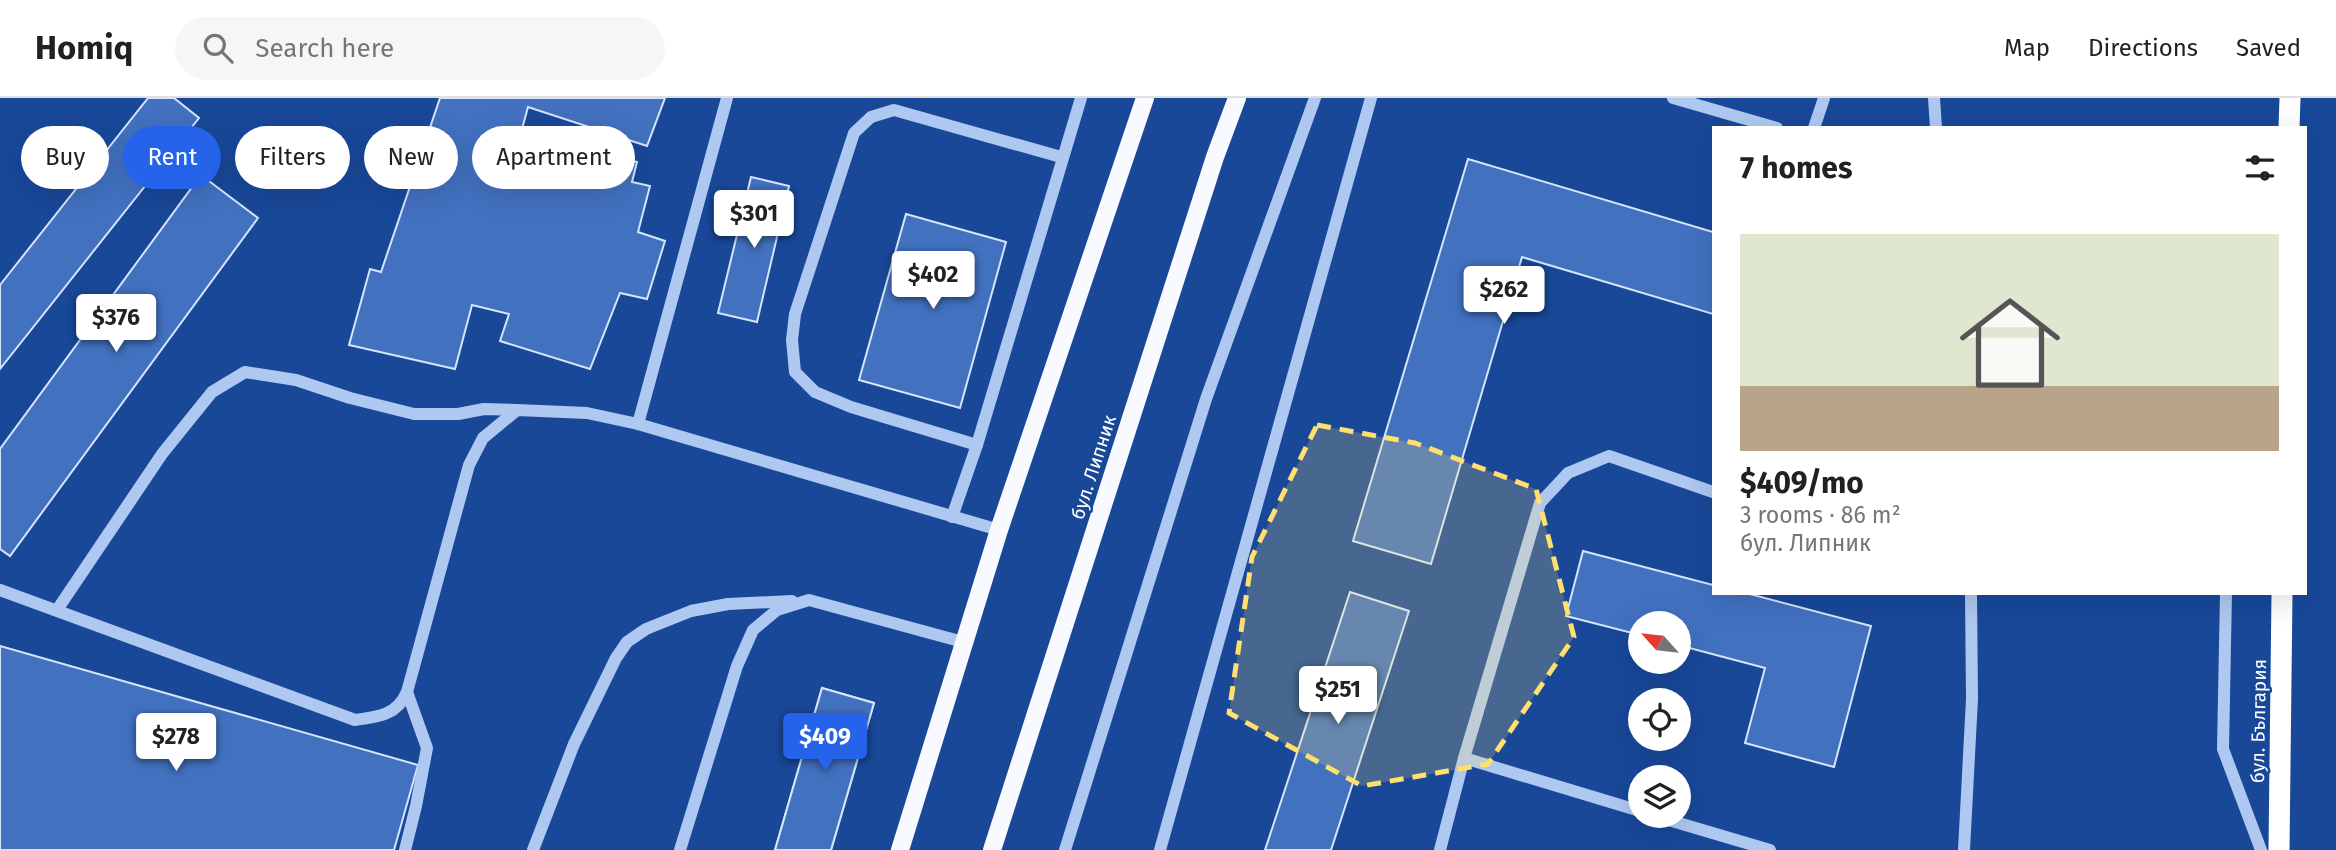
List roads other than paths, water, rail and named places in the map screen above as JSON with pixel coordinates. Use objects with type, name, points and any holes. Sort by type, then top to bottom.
[{"type":"highway","points":[[2289,126],[2290,98]]},
{"type":"highway","name":"бул. България","points":[[2279,850],[2282,595]]},
{"type":"main road","points":[[900,850],[999,530],[1145,98]]},
{"type":"main road","name":"бул. Липник","points":[[992,850],[1210,170],[1237,98]]},
{"type":"lane","points":[[638,424],[727,98]]},
{"type":"lane","points":[[952,517],[977,446],[1081,98]]},
{"type":"lane","points":[[1065,850],[1206,399],[1315,98]]},
{"type":"lane","points":[[1160,850],[1371,98]]},
{"type":"lane","points":[[1673,98],[1770,126]]},
{"type":"lane","points":[[1815,126],[1824,98]]},
{"type":"lane","points":[[1934,98],[1936,126]]},
{"type":"lane","points":[[977,446],[851,407],[815,392],[795,372],[792,340],[795,314],[854,133],[871,117],[894,110],[1061,158]]},
{"type":"lane","points":[[57,610],[162,454],[212,392],[245,372],[296,380],[350,398],[414,414],[458,414],[484,409],[587,412],[638,424],[999,530]]},
{"type":"lane","points":[[0,590],[355,720],[379,718],[395,711],[402,704],[407,692],[469,465],[483,438],[517,410]]},
{"type":"lane","points":[[1440,850],[1464,758],[1540,503],[1568,473],[1609,456],[1712,492]]},
{"type":"lane","points":[[1964,850],[1972,699],[1971,595]]},
{"type":"lane","points":[[2226,595],[2223,749],[2260,850]]},
{"type":"lane","points":[[680,850],[737,666],[753,630],[777,611],[809,600]]},
{"type":"lane","points":[[533,850],[575,744],[616,658],[627,642],[646,629],[691,611],[728,604],[809,600],[963,642]]},
{"type":"lane","points":[[405,850],[427,748],[407,692]]},
{"type":"lane","points":[[1464,758],[1628,807]]},
{"type":"lane","points":[[1691,827],[1770,850]]}]
